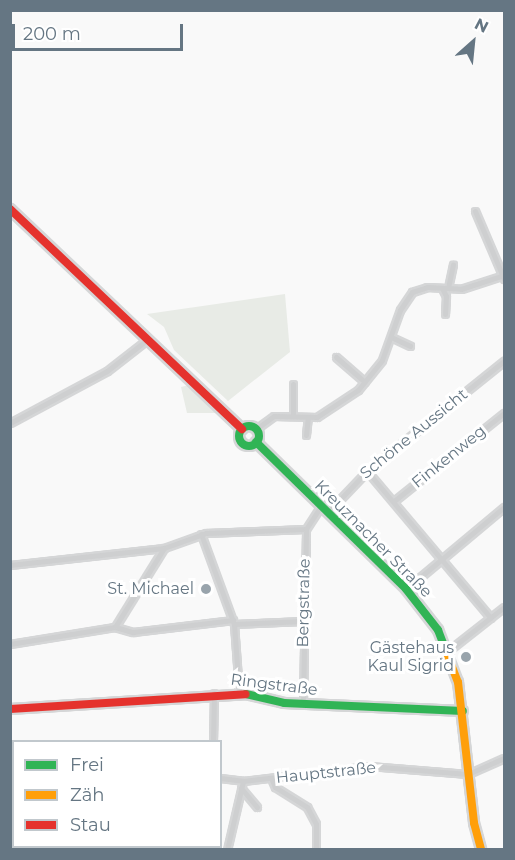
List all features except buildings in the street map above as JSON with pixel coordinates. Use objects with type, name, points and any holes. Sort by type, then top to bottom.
[{"type":"main road","points":[[10,208],[150,338],[242,429],[256,429],[256,442]]},
{"type":"main road","name":"Kreuznacher Straße","points":[[242,429],[240,438],[243,444],[256,442],[406,589],[432,620],[448,651],[463,711],[468,774],[481,849]]},
{"type":"main road","name":"Ringstraße","points":[[10,709],[239,692],[303,704],[463,711]]},
{"type":"street","points":[[256,429],[274,416],[308,417],[331,411],[365,382],[382,360],[412,292],[421,287],[445,288],[478,285],[503,277],[475,211]]},
{"type":"street","points":[[445,314],[445,288],[453,266]]},
{"type":"street","points":[[391,336],[410,346]]},
{"type":"street","points":[[10,423],[107,371],[150,338]]},
{"type":"street","points":[[336,357],[365,382]]},
{"type":"street","name":"Schöne Aussicht","points":[[328,512],[368,471],[504,361]]},
{"type":"street","points":[[293,384],[293,416]]},
{"type":"street","name":"Finkenweg","points":[[394,501],[504,413]]},
{"type":"street","points":[[306,435],[308,417]]},
{"type":"street","points":[[368,471],[491,618]]},
{"type":"street","points":[[10,565],[164,548],[201,534],[306,529],[321,506]]},
{"type":"street","points":[[406,589],[504,507]]},
{"type":"street","name":"Bergstraße","points":[[303,704],[306,529]]},
{"type":"street","points":[[201,534],[234,622],[239,692]]},
{"type":"street","points":[[115,627],[164,548]]},
{"type":"street","points":[[448,651],[504,608]]},
{"type":"street","points":[[10,644],[115,627],[133,632],[234,622],[303,621]]},
{"type":"street","points":[[213,740],[214,693]]},
{"type":"street","points":[[468,774],[504,758]]},
{"type":"street","name":"Hauptstraße","points":[[222,779],[242,784],[270,778],[369,766],[468,774]]},
{"type":"street","points":[[270,778],[275,787],[307,807],[316,824],[316,849]]},
{"type":"street","points":[[242,784],[257,807]]},
{"type":"street","points":[[227,849],[242,784]]},
{"type":"shaded area","points":[[285,294],[290,352],[228,401],[174,350],[164,327],[147,314]]},
{"type":"shaded area","points":[[189,385],[216,413],[187,413],[181,387]]},
{"type":"traffic: fast","points":[[249,426],[256,429],[259,436],[256,443],[249,446],[242,443],[239,436],[242,429],[249,426]]},
{"type":"traffic: fast","points":[[256,442],[406,589],[438,630],[444,646]]},
{"type":"traffic: fast","points":[[246,694],[284,703],[463,711]]},
{"type":"traffic: slow","points":[[444,646],[458,682],[474,823],[481,850]]},
{"type":"traffic: jam","points":[[10,209],[242,429]]},
{"type":"traffic: jam","points":[[10,709],[246,694]]},
{"type":"place","name":"St. Michael","points":[[206,589]]},
{"type":"place","name":"Gästehaus Kaul Sigrid","points":[[466,657]]}]
